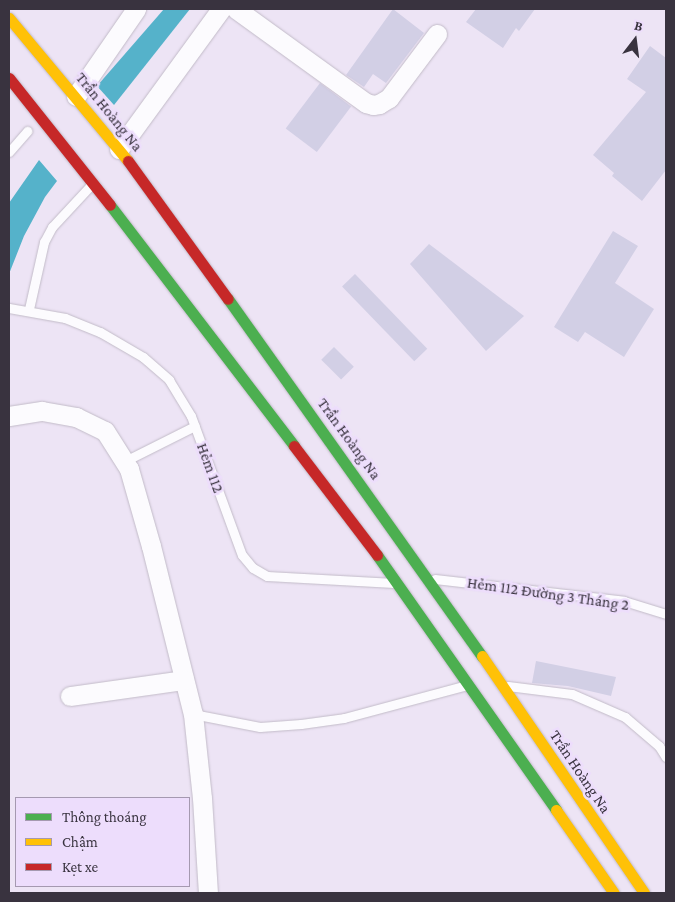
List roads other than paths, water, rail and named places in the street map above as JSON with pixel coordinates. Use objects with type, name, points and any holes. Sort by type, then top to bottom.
[{"type":"main road","name":"Trần Hoàng Na","points":[[9,18],[428,578],[644,893]]},
{"type":"main road","points":[[9,78],[51,123],[96,179],[399,584],[614,893]]},
{"type":"street","points":[[70,102],[136,9]]},
{"type":"street","points":[[113,156],[221,9]]},
{"type":"street","points":[[236,9],[366,103],[373,105],[389,98],[436,34]]},
{"type":"street","points":[[9,416],[42,410],[76,416],[105,431],[129,469],[151,546],[193,714],[202,798],[208,893]]},
{"type":"street","points":[[70,696],[184,680]]},
{"type":"lane","points":[[9,152],[27,132]]},
{"type":"lane","points":[[29,309],[44,242],[52,226],[96,179]]},
{"type":"lane","name":"Hẻm 112","points":[[12,308],[29,309],[66,318],[100,332],[143,357],[169,380],[195,426],[242,555],[253,568],[266,576],[399,584]]},
{"type":"lane","points":[[125,461],[195,426]]},
{"type":"lane","name":"Hẻm 112 Đường 3 Tháng 2","points":[[428,578],[624,601],[666,614]]},
{"type":"lane","points":[[193,714],[260,726],[301,724],[344,718],[470,685]]},
{"type":"lane","points":[[501,685],[572,694],[625,717],[658,746],[666,757]]},
{"type":"water","points":[[164,9],[190,9],[114,105],[97,86]]},
{"type":"water","points":[[39,160],[57,181],[45,197],[24,236],[9,274],[9,203]]}]
